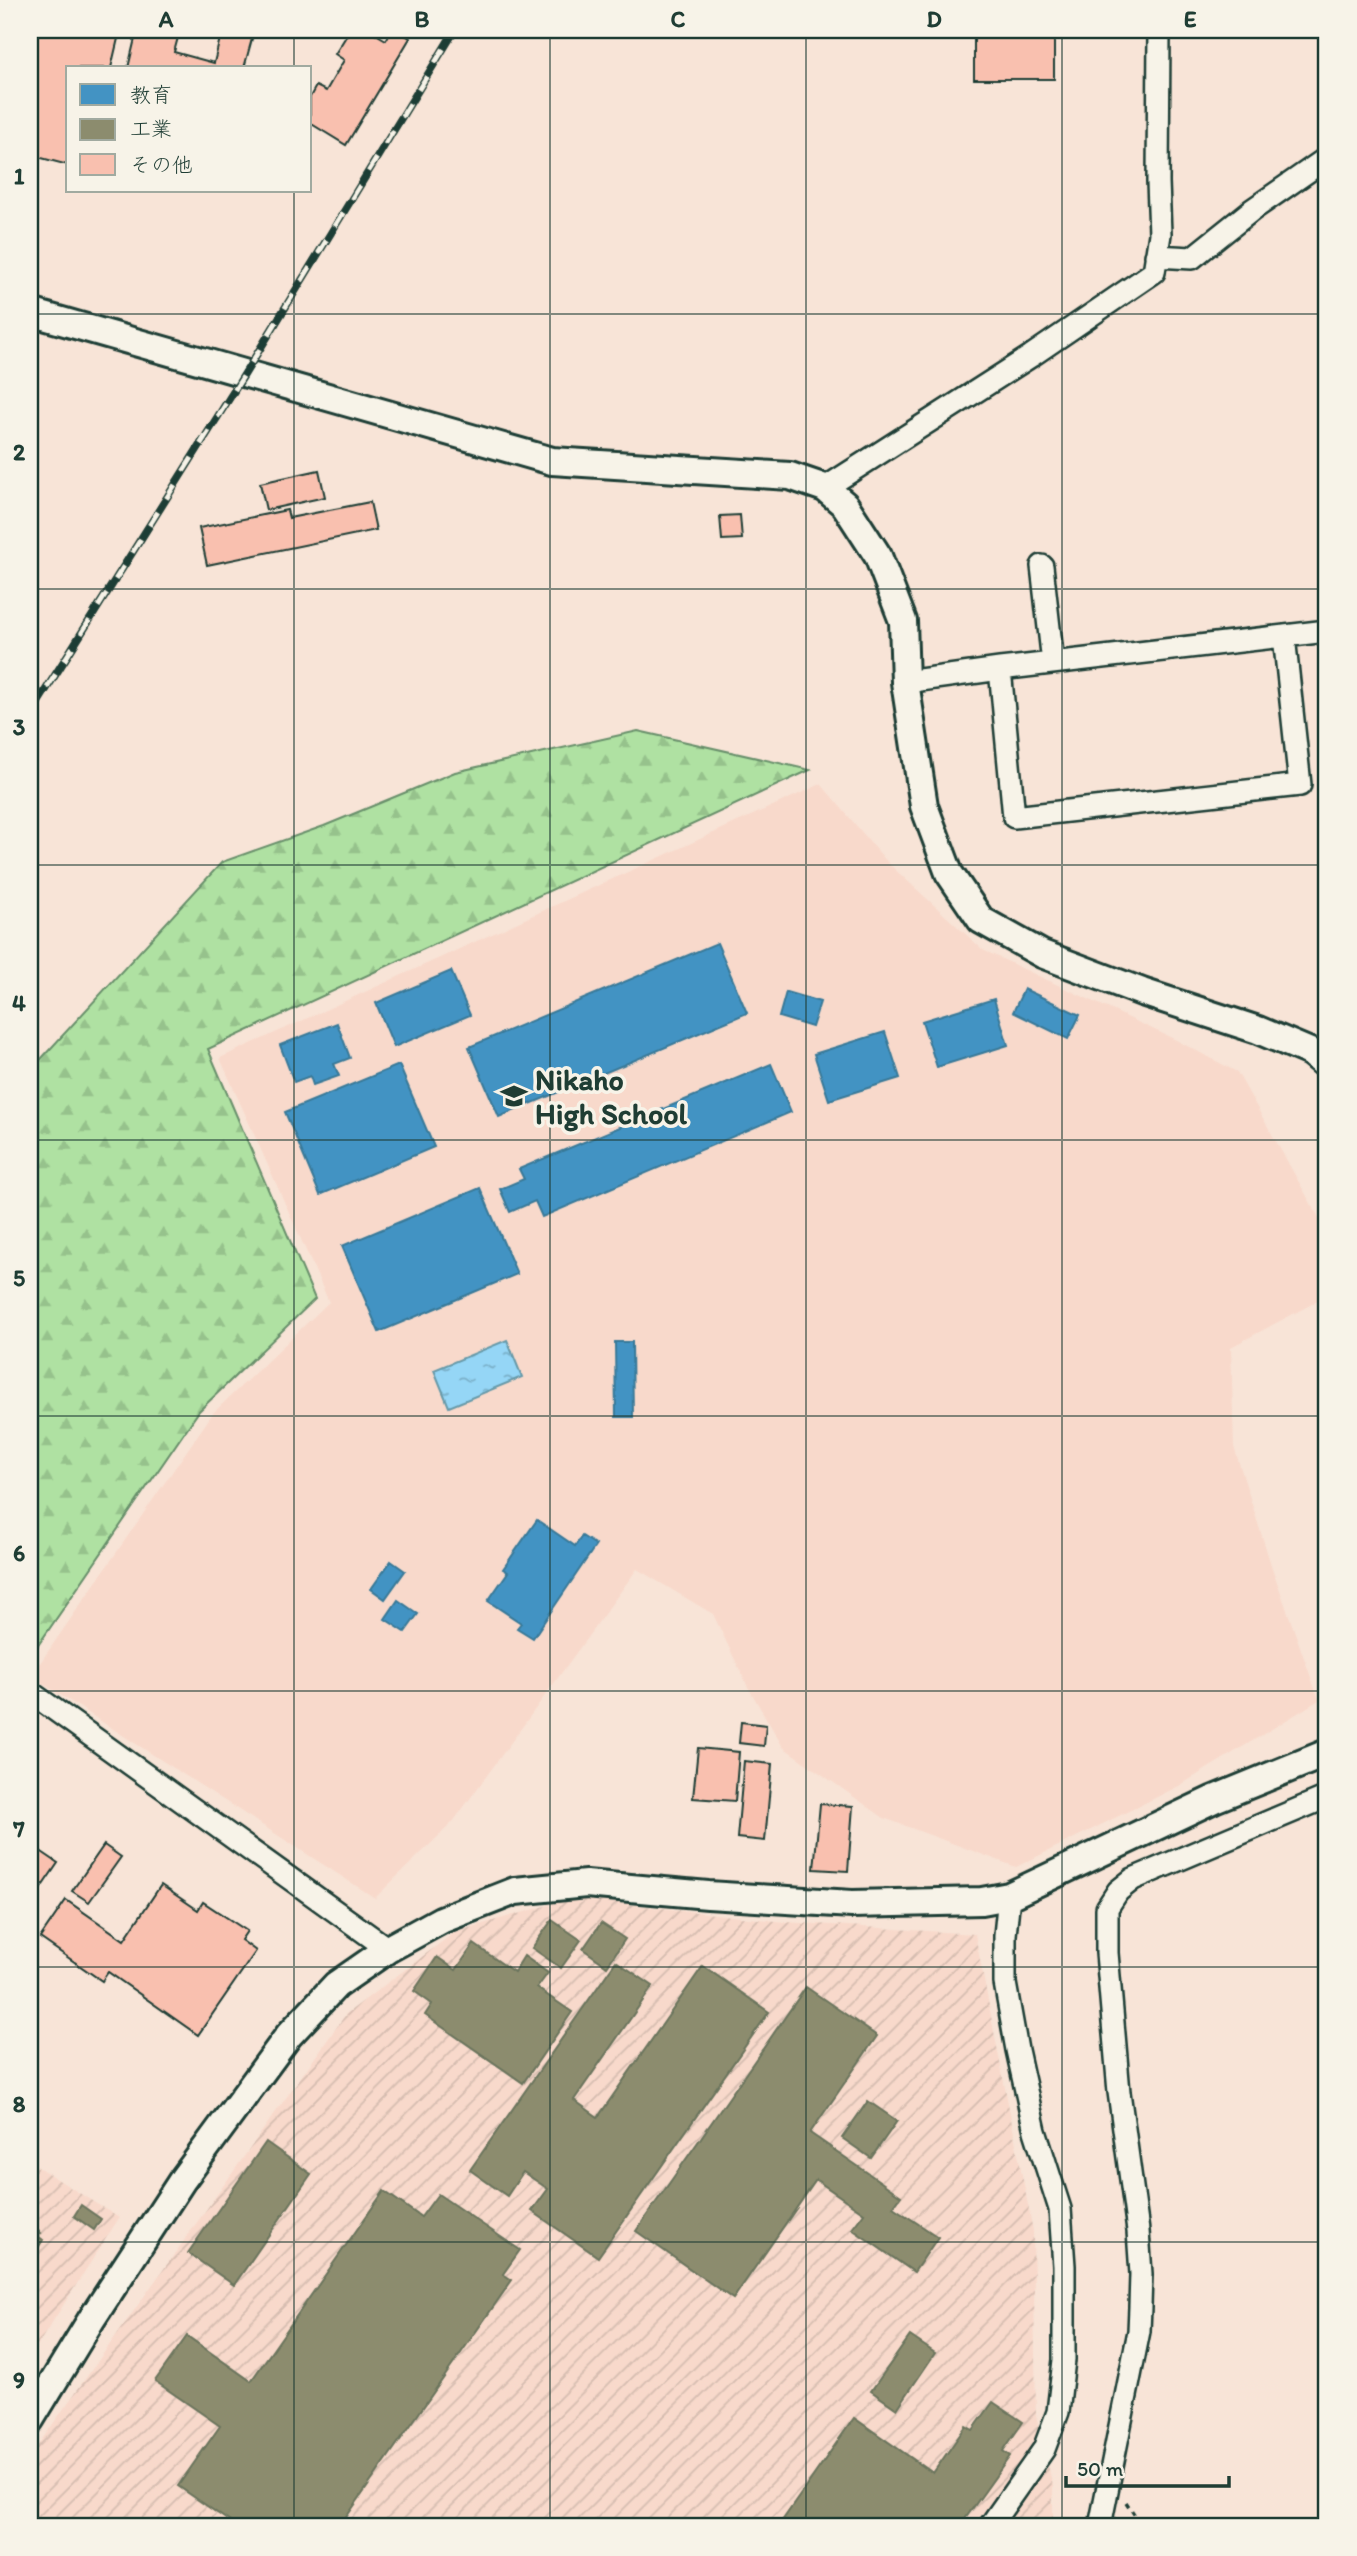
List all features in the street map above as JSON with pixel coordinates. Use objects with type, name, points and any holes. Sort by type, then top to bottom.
[{"type":"street","points":[[825,488],[1031,356],[1154,272],[1160,234],[1159,30]]},
{"type":"street","points":[[1156,256],[1192,258],[1252,210],[1327,158]]},
{"type":"street","points":[[30,312],[552,461],[790,476],[825,488],[845,505],[878,556],[903,621],[905,682],[924,806],[949,873],[981,920],[1042,954],[1142,992],[1258,1030],[1310,1052],[1327,1066]]},
{"type":"street","points":[[1042,566],[1053,663]]},
{"type":"street","points":[[905,682],[1327,631]]},
{"type":"street","points":[[1000,669],[1014,817],[1300,785],[1284,636]]},
{"type":"street","points":[[30,1692],[388,1949]]},
{"type":"street","points":[[30,2420],[183,2179],[289,2035],[336,1985],[388,1949],[441,1920],[515,1891],[586,1884],[852,1904],[982,1901],[1009,1896],[1214,1799],[1327,1753]]},
{"type":"street","points":[[1100,2526],[1139,2331],[1141,2274],[1119,2092],[1107,1953],[1107,1908],[1118,1891],[1133,1880],[1327,1797]]},
{"type":"street","points":[[990,2526],[1044,2449],[1058,2412],[1064,2360],[1064,2266],[1060,2210],[1035,2131],[1005,1983],[1005,1935],[1009,1896]]},
{"type":"shaded area","points":[[821,784],[889,864],[983,950],[1174,1039],[1237,1072],[1327,1232],[1327,1296],[1231,1347],[1234,1447],[1272,1568],[1319,1700],[1179,1786],[1016,1867],[884,1818],[783,1747],[748,1687],[713,1614],[637,1569],[453,1822],[375,1898],[31,1676],[213,1413],[329,1302],[220,1058]]},
{"type":"shaded area","points":[[573,1898],[785,1922],[975,1934],[1033,2231],[1036,2415],[1053,2486],[1053,2526],[30,2526],[30,2456],[346,2014],[455,1932]]},
{"type":"shaded area","points":[[30,2162],[119,2218],[30,2357]]},
{"type":"green space","points":[[638,731],[810,770],[208,1049],[315,1299],[199,1411],[30,1657],[30,1071],[222,862],[324,826],[455,772]]},
{"type":"water","points":[[507,1340],[522,1377],[449,1407],[434,1370]]},
{"type":"building: 教育","points":[[717,943],[747,1013],[499,1117],[469,1047]]},
{"type":"building: 教育","points":[[451,971],[470,1015],[394,1047],[376,1003]]},
{"type":"building: 教育","points":[[1024,989],[1080,1015],[1068,1039],[1013,1012]]},
{"type":"building: 教育","points":[[786,992],[820,1002],[812,1027],[779,1017]]},
{"type":"building: 教育","points":[[994,999],[1008,1045],[937,1067],[922,1021]]},
{"type":"building: 教育","points":[[337,1023],[350,1058],[334,1064],[339,1076],[313,1085],[310,1076],[294,1082],[280,1045]]},
{"type":"building: 教育","points":[[885,1032],[900,1078],[829,1100],[814,1054]]},
{"type":"building: 教育","points":[[771,1064],[791,1112],[542,1217],[535,1201],[510,1212],[500,1189],[524,1179],[519,1169]]},
{"type":"building: 教育","points":[[399,1065],[434,1147],[320,1195],[285,1112]]},
{"type":"building: 教育","points":[[480,1188],[517,1274],[379,1332],[342,1246]]},
{"type":"building: 教育","points":[[615,1342],[632,1342],[633,1417],[616,1417]]},
{"type":"building: 教育","points":[[537,1520],[575,1546],[582,1536],[596,1545],[533,1638],[517,1628],[521,1623],[488,1601],[508,1572],[503,1569]]},
{"type":"building: 教育","points":[[391,1561],[405,1571],[385,1599],[371,1589]]},
{"type":"building: 教育","points":[[398,1600],[418,1614],[405,1632],[385,1619]]},
{"type":"building: 工業","points":[[552,1920],[581,1940],[561,1968],[532,1948]]},
{"type":"building: 工業","points":[[601,1923],[625,1939],[607,1966],[583,1949]]},
{"type":"building: 工業","points":[[474,1944],[514,1972],[524,1956],[548,1973],[537,1988],[572,2012],[523,2083],[425,2015],[432,2004],[414,1991],[437,1957],[456,1970]]},
{"type":"building: 工業","points":[[616,1961],[653,1986],[574,2100],[598,2117],[703,1966],[769,2012],[598,2257],[532,2211],[548,2189],[523,2172],[507,2196],[470,2170]]},
{"type":"building: 工業","points":[[806,1987],[877,2036],[810,2133],[901,2196],[893,2207],[938,2237],[914,2272],[852,2229],[864,2213],[816,2180],[733,2299],[636,2231]]},
{"type":"building: 工業","points":[[868,2101],[897,2121],[871,2158],[842,2138]]},
{"type":"building: 工業","points":[[266,2142],[311,2174],[234,2285],[188,2253]]},
{"type":"building: 工業","points":[[384,2191],[421,2217],[438,2194],[520,2250],[503,2274],[512,2280],[340,2526],[236,2526],[178,2486],[220,2426],[155,2381],[187,2336],[251,2381]]},
{"type":"building: 工業","points":[[81,2205],[101,2219],[94,2230],[74,2216]]},
{"type":"building: 工業","points":[[30,2225],[41,2233],[38,2236],[43,2240],[30,2260]]},
{"type":"building: 工業","points":[[910,2336],[935,2353],[897,2409],[871,2391]]},
{"type":"building: 工業","points":[[993,2402],[1023,2422],[1003,2451],[1010,2456],[960,2526],[790,2526],[782,2521],[854,2418],[933,2473],[966,2426],[973,2430]]},
{"type":"building: その他","points":[[36,30],[120,30],[111,66],[66,66],[66,164],[30,155],[30,54]]},
{"type":"building: その他","points":[[137,30],[180,30],[174,52],[214,63],[222,30],[253,35],[245,66],[128,66]]},
{"type":"building: その他","points":[[350,30],[369,30],[386,40],[392,30],[396,30],[410,38],[346,145],[312,124],[312,93],[316,86],[326,91],[344,60],[335,54]]},
{"type":"building: その他","points":[[974,30],[1054,30],[1054,79],[974,79]]},
{"type":"building: その他","points":[[319,470],[325,497],[266,510],[260,483]]},
{"type":"building: その他","points":[[370,502],[376,530],[207,565],[199,528],[287,510],[289,518]]},
{"type":"building: その他","points":[[740,515],[742,539],[722,540],[720,516]]},
{"type":"building: その他","points":[[741,1722],[766,1725],[764,1746],[739,1743]]},
{"type":"building: その他","points":[[698,1748],[739,1752],[735,1801],[693,1798]]},
{"type":"building: その他","points":[[744,1761],[772,1764],[765,1841],[737,1838]]},
{"type":"building: その他","points":[[820,1804],[853,1806],[848,1871],[814,1869]]},
{"type":"building: その他","points":[[30,1844],[58,1863],[30,1904]]},
{"type":"building: その他","points":[[104,1845],[121,1857],[89,1902],[72,1891]]},
{"type":"building: その他","points":[[161,1885],[198,1910],[203,1902],[247,1931],[241,1940],[256,1951],[198,2035],[108,1972],[102,1981],[40,1938],[66,1900],[124,1940]]},
{"type":"railway","points":[[30,715],[244,375],[455,30]]},
{"type":"place","name":"Nikaho High School","points":[[514,1096]]}]
